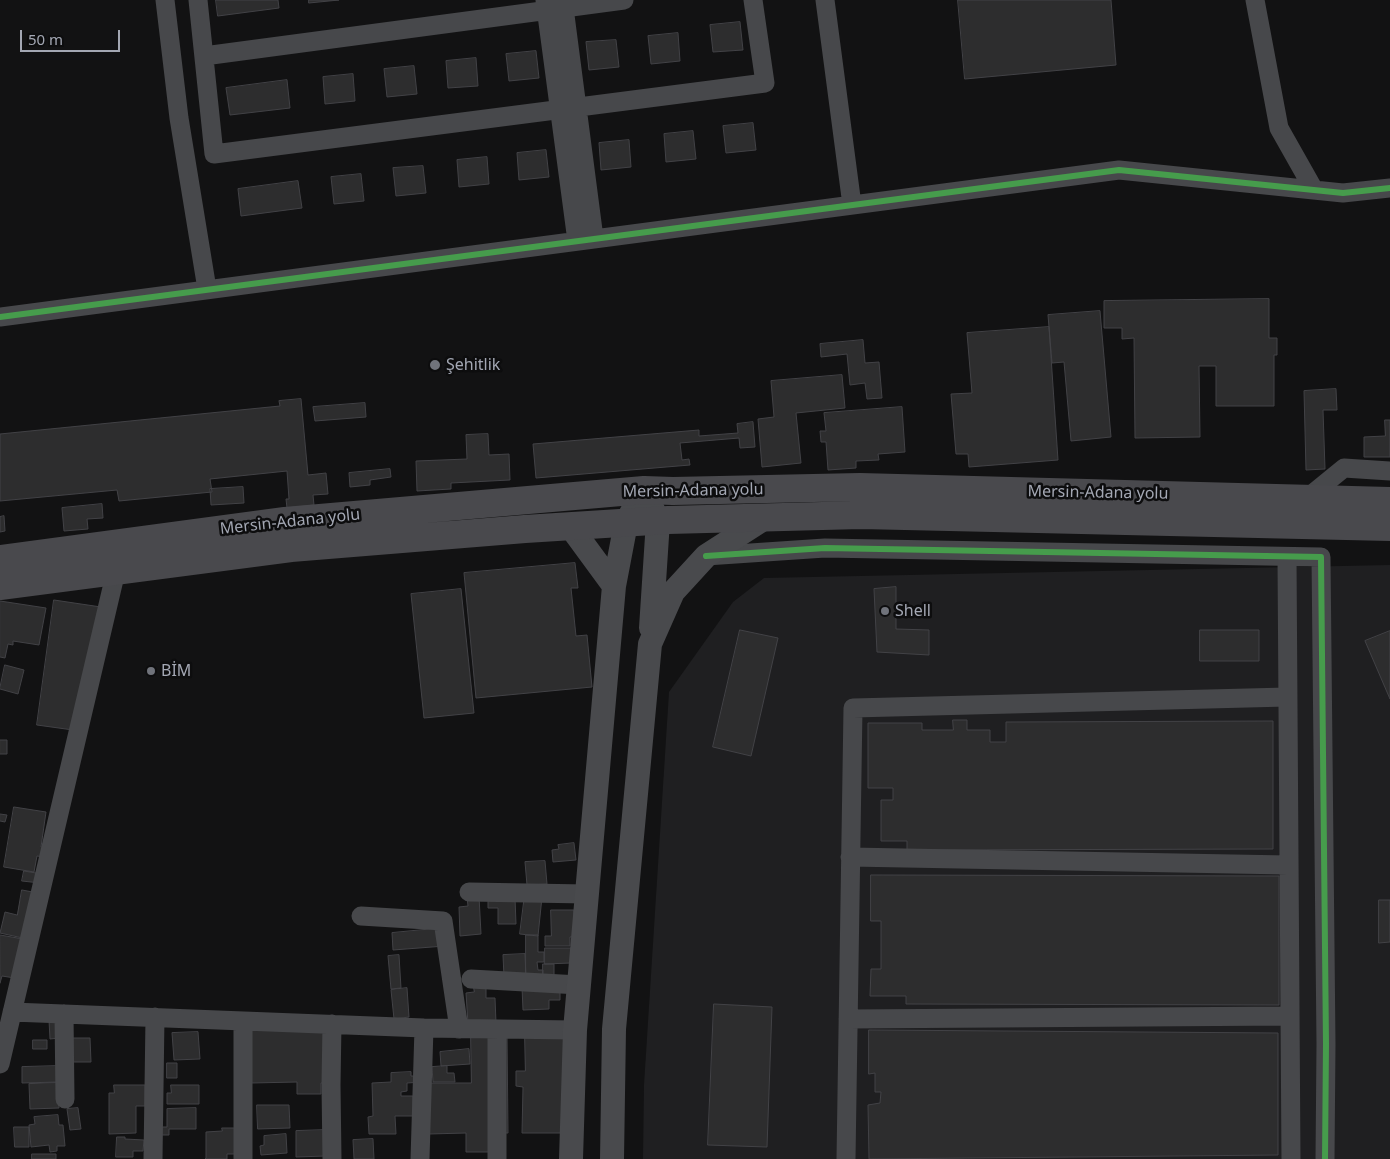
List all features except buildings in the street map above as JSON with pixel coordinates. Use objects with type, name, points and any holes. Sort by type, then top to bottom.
[{"type":"highway","name":"Mersin-Adana yolu","points":[[0,558],[285,521],[644,490],[860,488],[1390,501]]},
{"type":"highway","name":"Mersin-Adana yolu","points":[[0,586],[291,548],[626,522],[871,516],[1390,527]]},
{"type":"main road","points":[[612,1159],[614,1029],[650,644],[658,521],[644,490]]},
{"type":"main road","points":[[571,1159],[575,1030],[614,586],[626,522],[644,490]]},
{"type":"main road","points":[[650,644],[673,592],[706,556],[765,518]]},
{"type":"main road","points":[[570,526],[614,586]]},
{"type":"street","points":[[166,0],[179,118],[207,289]]},
{"type":"street","points":[[198,0],[214,154],[765,83],[752,0]]},
{"type":"street","points":[[204,56],[555,5],[624,0]]},
{"type":"street","points":[[825,0],[852,205]]},
{"type":"street","points":[[1255,0],[1279,128],[1314,190]]},
{"type":"street","points":[[555,5],[586,240]]},
{"type":"street","points":[[0,317],[1119,170],[1343,193],[1390,188]]},
{"type":"street","points":[[1306,499],[1344,468],[1390,471]]},
{"type":"street","points":[[706,556],[825,548],[1321,557],[1326,1044],[1325,1159]]},
{"type":"street","points":[[1286,557],[1291,1159]]},
{"type":"street","points":[[0,1064],[116,570]]},
{"type":"street","points":[[846,1159],[853,708],[1287,697]]},
{"type":"street","points":[[850,857],[1288,865]]},
{"type":"street","points":[[469,892],[586,894]]},
{"type":"street","points":[[361,916],[443,921],[459,1029]]},
{"type":"street","points":[[471,979],[579,985]]},
{"type":"street","points":[[12,1012],[424,1028],[575,1030]]},
{"type":"street","points":[[64,1014],[65,1099]]},
{"type":"street","points":[[848,1019],[1290,1016]]},
{"type":"street","points":[[153,1159],[154,1017]]},
{"type":"street","points":[[243,1020],[243,1159]]},
{"type":"street","points":[[332,1024],[332,1159]]},
{"type":"street","points":[[420,1159],[424,1028]]},
{"type":"street","points":[[497,1030],[497,1159]]},
{"type":"shaded area","points":[[1390,565],[1390,1159],[643,1159],[644,1085],[669,692],[733,602],[764,578]]},
{"type":"cycle path","points":[[0,317],[1119,170],[1343,193],[1390,188]]},
{"type":"cycle path","points":[[706,556],[825,548],[1321,557],[1326,1044],[1325,1159]]},
{"type":"place","name":"Şehitlik","points":[[435,365]]},
{"type":"place","name":"Shell","points":[[885,611]]},
{"type":"place","name":"BİM","points":[[151,671]]}]
